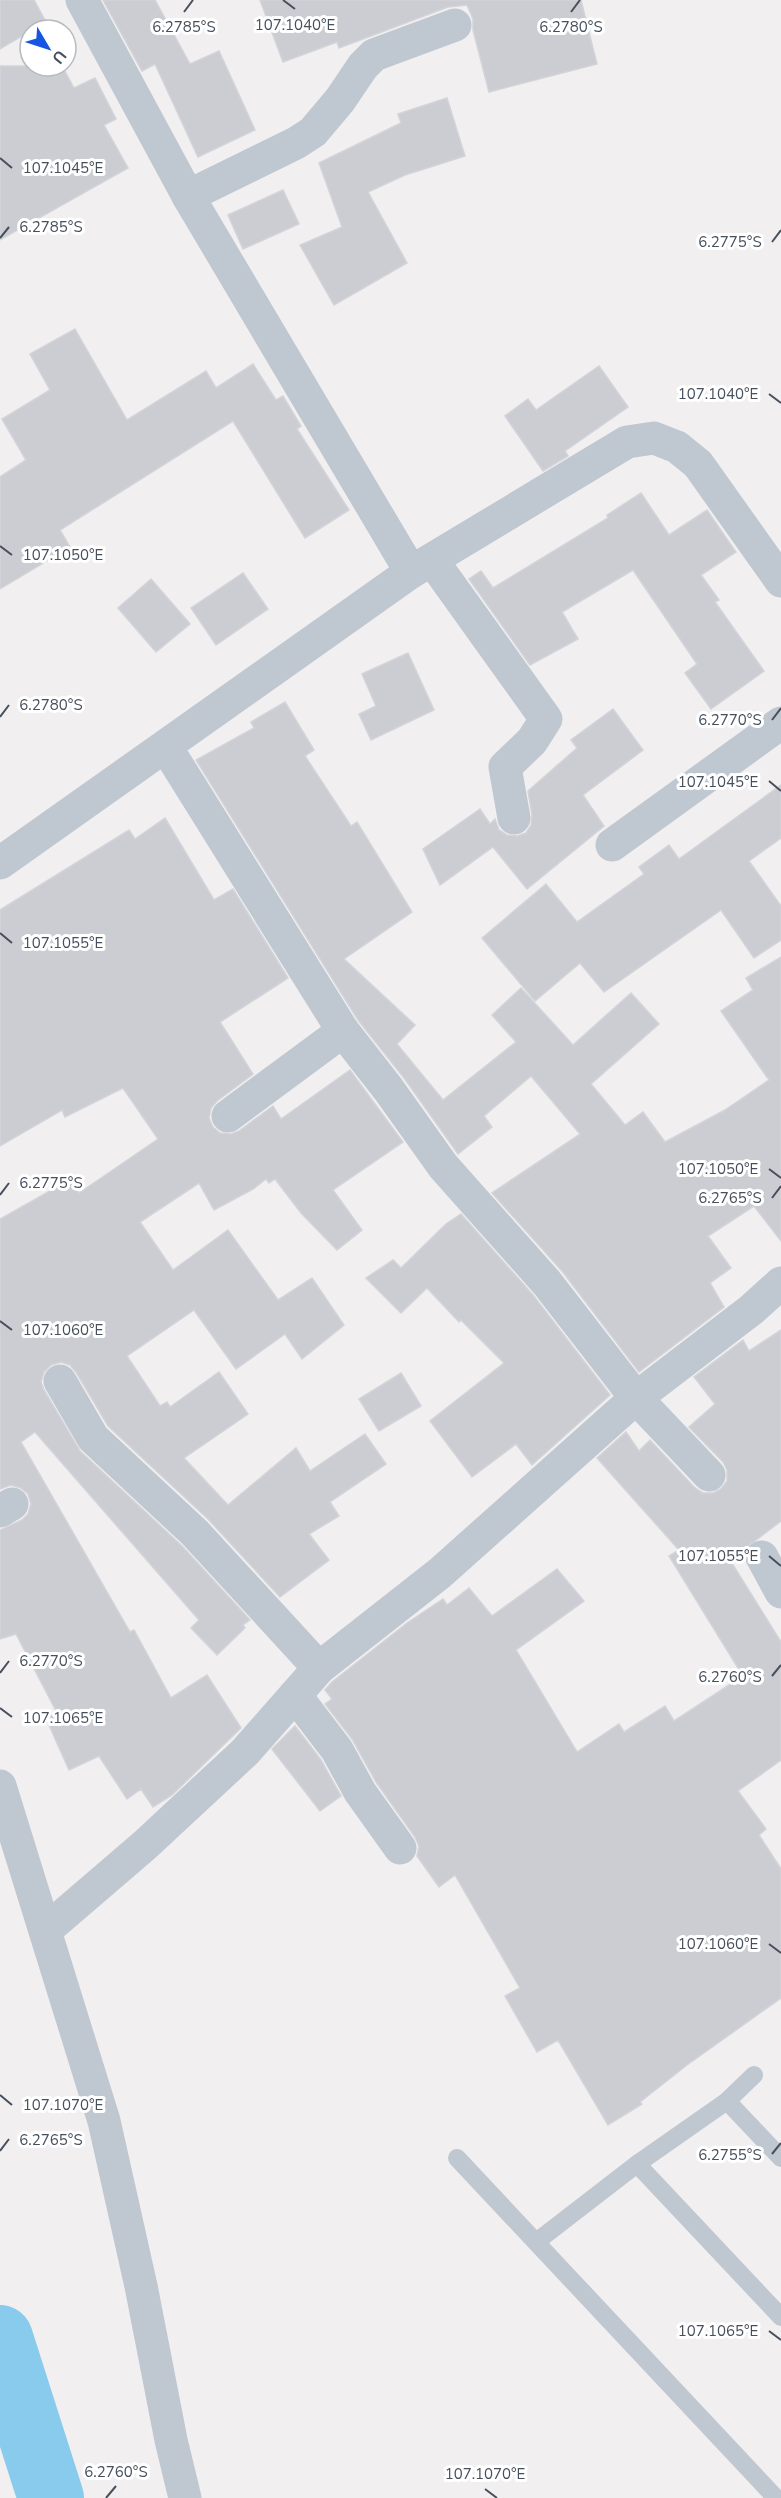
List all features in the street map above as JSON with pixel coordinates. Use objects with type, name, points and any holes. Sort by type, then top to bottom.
[{"type":"street","points":[[82,0],[188,196],[422,566],[546,719],[532,741],[506,768],[514,818]]},
{"type":"street","points":[[188,196],[296,143],[313,132],[374,55],[455,25]]},
{"type":"street","points":[[0,862],[422,566],[627,442],[654,438],[677,447],[698,464],[781,581]]},
{"type":"street","points":[[612,845],[781,723]]},
{"type":"street","points":[[166,747],[343,1031],[390,1090],[443,1166],[547,1283],[636,1398],[709,1474]]},
{"type":"street","points":[[228,1116],[343,1031]]},
{"type":"street","points":[[46,1930],[145,1845],[245,1752],[319,1668],[440,1573],[636,1398],[752,1310],[781,1283]]},
{"type":"street","points":[[60,1381],[93,1438],[195,1533],[319,1668]]},
{"type":"street","points":[[762,1557],[781,1592]]},
{"type":"street","points":[[295,1695],[338,1750],[360,1792],[400,1848]]},
{"type":"street","points":[[0,1786],[104,2121],[141,2286],[184,2498]]},
{"type":"lane","points":[[536,2242],[637,2164],[727,2101],[754,2075]]},
{"type":"lane","points":[[727,2101],[781,2158]]},
{"type":"lane","points":[[457,2158],[776,2498]]},
{"type":"lane","points":[[637,2164],[781,2317]]},
{"type":"building","points":[[0,0],[34,0],[44,18],[18,18],[18,38],[0,49]]},
{"type":"building","points":[[103,0],[155,0],[190,64],[219,51],[255,130],[198,157],[155,64],[142,71]]},
{"type":"building","points":[[260,0],[581,0],[597,64],[489,92],[473,30],[473,19],[467,5],[448,7],[339,48],[337,42],[283,62]]},
{"type":"building","points":[[0,66],[18,66],[18,78],[69,78],[74,88],[95,78],[116,119],[104,125],[128,168],[0,240]]},
{"type":"building","points":[[447,98],[465,156],[405,175],[368,192],[407,263],[334,305],[300,245],[342,227],[319,163],[401,123],[398,114]]},
{"type":"building","points":[[283,190],[299,224],[243,249],[228,215]]},
{"type":"building","points":[[75,329],[127,420],[206,371],[216,388],[253,364],[276,400],[283,396],[301,426],[297,429],[349,510],[305,538],[233,421],[60,530],[70,547],[0,589],[0,477],[26,460],[2,419],[50,390],[30,354]]},
{"type":"building","points":[[599,366],[628,407],[565,451],[568,456],[543,471],[505,416],[528,399],[536,410]]},
{"type":"building","points":[[641,493],[669,535],[707,510],[736,552],[701,575],[719,600],[715,602],[764,671],[711,709],[685,673],[697,664],[633,570],[562,612],[578,639],[530,665],[469,579],[481,571],[493,588],[608,518],[607,515]]},
{"type":"building","points":[[243,573],[268,609],[216,645],[191,608]]},
{"type":"building","points":[[151,579],[190,624],[156,652],[118,608]]},
{"type":"building","points":[[408,653],[434,710],[371,740],[359,714],[376,706],[362,674]]},
{"type":"building","points":[[285,702],[314,750],[305,756],[351,826],[357,822],[412,912],[344,959],[415,1025],[397,1044],[443,1100],[516,1042],[492,1015],[521,988],[573,1045],[631,993],[659,1024],[591,1084],[625,1125],[643,1112],[665,1142],[725,1110],[769,1080],[721,1011],[753,990],[746,978],[781,957],[781,1241],[754,1206],[708,1236],[731,1268],[710,1283],[724,1307],[639,1372],[562,1271],[492,1193],[580,1134],[531,1076],[484,1116],[492,1127],[458,1154],[404,1078],[358,1020],[196,760],[254,728],[251,722]]},
{"type":"building","points":[[613,709],[643,750],[583,795],[604,826],[527,889],[493,847],[440,885],[423,849],[480,809],[490,824],[495,819],[499,830],[507,835],[517,836],[526,833],[531,825],[532,815],[528,791],[577,748],[571,740]]},
{"type":"building","points":[[781,785],[781,838],[749,861],[781,906],[781,940],[754,958],[721,910],[604,992],[580,963],[535,1001],[482,938],[546,884],[577,922],[644,874],[639,867],[669,845],[679,859]]},
{"type":"building","points":[[165,818],[214,900],[233,889],[288,978],[220,1022],[253,1074],[211,1108],[209,1118],[213,1127],[220,1133],[231,1134],[239,1131],[273,1106],[281,1119],[350,1070],[403,1142],[333,1190],[362,1230],[337,1250],[301,1213],[275,1179],[269,1183],[266,1179],[253,1189],[214,1210],[199,1183],[140,1222],[173,1270],[228,1230],[278,1300],[312,1278],[344,1325],[302,1359],[285,1334],[236,1369],[194,1310],[127,1356],[160,1406],[167,1402],[170,1407],[219,1372],[248,1414],[184,1458],[228,1505],[296,1448],[310,1471],[365,1434],[386,1464],[330,1502],[339,1516],[309,1534],[329,1560],[280,1597],[208,1519],[108,1426],[70,1365],[61,1362],[51,1365],[44,1372],[41,1382],[44,1390],[80,1451],[182,1546],[250,1620],[243,1625],[245,1628],[217,1655],[191,1628],[199,1620],[35,1432],[21,1442],[130,1632],[134,1630],[171,1698],[207,1675],[241,1728],[172,1795],[153,1807],[141,1789],[127,1799],[99,1756],[69,1770],[45,1716],[56,1711],[16,1634],[0,1639],[0,1530],[22,1520],[28,1514],[31,1504],[28,1494],[21,1488],[11,1485],[0,1489],[0,1219],[71,1179],[79,1193],[158,1139],[123,1088],[65,1117],[62,1110],[0,1146],[0,910],[129,830],[135,839]]},
{"type":"building","points":[[461,1214],[533,1295],[610,1395],[532,1465],[516,1444],[472,1477],[430,1421],[504,1363],[461,1320],[459,1322],[427,1288],[401,1313],[366,1278],[393,1260],[401,1268],[446,1224]]},
{"type":"building","points":[[781,1330],[781,1521],[730,1560],[781,1642],[781,1760],[738,1791],[766,1829],[759,1835],[781,1869],[781,1998],[687,2065],[640,2102],[642,2104],[608,2125],[558,2040],[537,2052],[505,1996],[520,1988],[455,1875],[439,1887],[417,1856],[419,1846],[415,1837],[376,1782],[352,1739],[325,1704],[332,1699],[325,1690],[407,1623],[443,1599],[447,1605],[469,1588],[492,1616],[557,1569],[584,1601],[516,1650],[577,1752],[619,1724],[624,1732],[665,1706],[674,1721],[743,1676],[669,1556],[679,1550],[597,1458],[626,1432],[639,1451],[650,1440],[695,1488],[703,1493],[713,1493],[721,1489],[727,1481],[727,1470],[723,1462],[689,1427],[715,1404],[694,1377],[743,1340],[749,1351]]},
{"type":"building","points":[[401,1373],[421,1406],[379,1431],[359,1399]]},
{"type":"building","points":[[295,1726],[321,1760],[341,1796],[320,1811],[272,1749]]},
{"type":"waterway","points":[[0,2338],[51,2498]]}]
